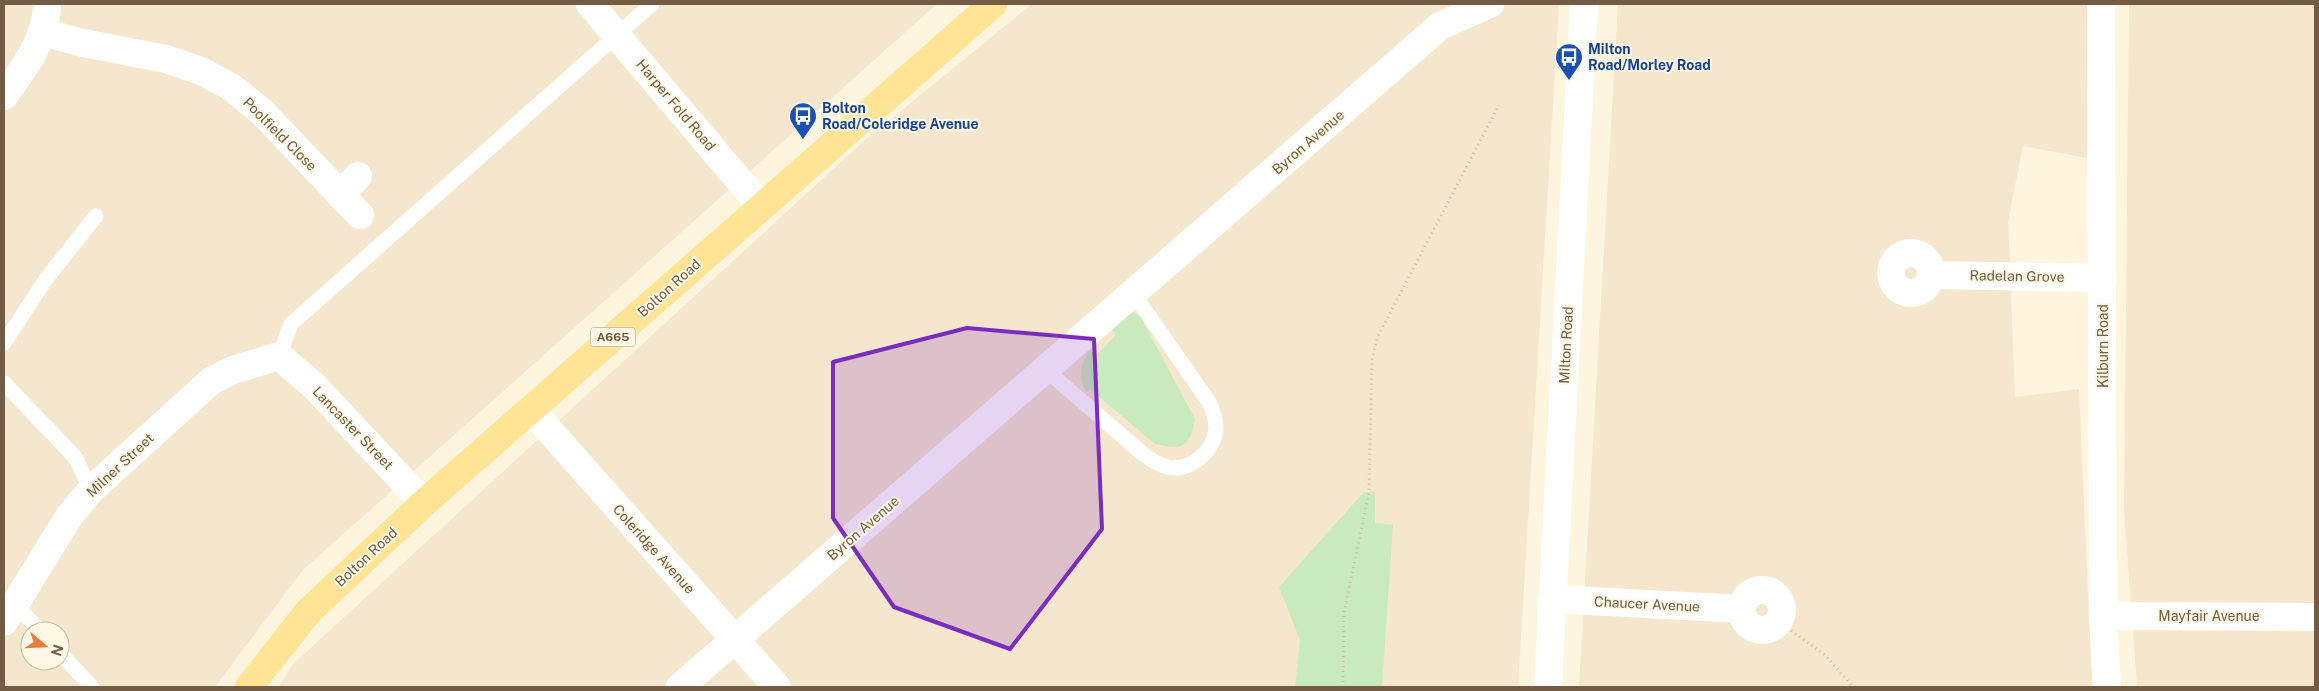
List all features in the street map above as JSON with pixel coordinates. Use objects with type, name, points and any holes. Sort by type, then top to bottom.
[{"type":"main road","name":"Bolton Road","points":[[249,687],[308,612],[424,503],[993,4]]},
{"type":"street","points":[[4,96],[32,54],[42,32],[47,4]]},
{"type":"street","name":"Harper Fold Road","points":[[590,4],[761,206]]},
{"type":"street","name":"Byron Avenue","points":[[680,687],[1440,26],[1490,4]]},
{"type":"street","name":"Milton Road","points":[[1548,687],[1584,4]]},
{"type":"street","name":"Kilburn Road","points":[[2101,4],[2103,616],[2107,687]]},
{"type":"street","name":"Poolfield Close","points":[[42,32],[83,43],[166,59],[200,70],[232,87],[349,185],[360,215]]},
{"type":"street","name":"Radelan Grove","points":[[1931,275],[2103,278]]},
{"type":"street","name":"Milner Street","points":[[9,613],[70,515],[91,490],[211,381],[233,370],[279,356]]},
{"type":"street","name":"Lancaster Street","points":[[279,356],[314,386],[424,503]]},
{"type":"street","name":"Coleridge Avenue","points":[[531,410],[777,687]]},
{"type":"street","name":"Chaucer Avenue","points":[[1552,599],[1742,609],[1746,621],[1756,629],[1768,629],[1779,622]]},
{"type":"street","name":"Mayfair Avenue","points":[[2103,616],[2315,617]]},
{"type":"lane","points":[[279,356],[290,324],[652,4]]},
{"type":"lane","points":[[4,343],[46,279],[96,216]]},
{"type":"lane","points":[[1046,370],[1143,454],[1156,463],[1167,467],[1181,467],[1205,454],[1212,442],[1216,429],[1215,416],[1209,402],[1133,293]]},
{"type":"lane","points":[[4,383],[75,457],[91,490]]},
{"type":"lane","points":[[9,613],[23,621]]},
{"type":"lane","points":[[70,664],[92,687]]},
{"type":"path","points":[[1343,687],[1344,612],[1369,494],[1372,358],[1378,336],[1499,105]]},
{"type":"path","points":[[1779,622],[1826,656],[1853,687]]},
{"type":"highlighted area","points":[[967,328],[1094,339],[1102,529],[1010,649],[894,607],[833,518],[833,362]]},
{"type":"shaded area","points":[[4,4],[937,4],[303,570],[215,687],[4,687]]},
{"type":"shaded area","points":[[1032,4],[1559,4],[1518,687],[279,687],[292,665],[866,139]]},
{"type":"shaded area","points":[[1618,4],[2092,4],[2087,158],[2023,146],[2008,221],[2015,397],[2079,389],[2092,687],[1579,687]]},
{"type":"shaded area","points":[[2129,4],[2315,4],[2315,687],[2137,687],[2124,511]]},
{"type":"green space","points":[[1132,312],[1140,316],[1195,419],[1191,436],[1182,446],[1171,447],[1155,444],[1090,389],[1086,392],[1083,386],[1081,370],[1090,350],[1096,356],[1116,335],[1112,329]]},
{"type":"green space","points":[[1364,492],[1375,492],[1375,523],[1393,525],[1382,687],[1295,687],[1300,640],[1279,587]]},
{"type":"place","name":"Milton Road/Morley Road","points":[[1569,81]]},
{"type":"place","name":"Bolton Road/Coleridge Avenue","points":[[803,140]]}]
